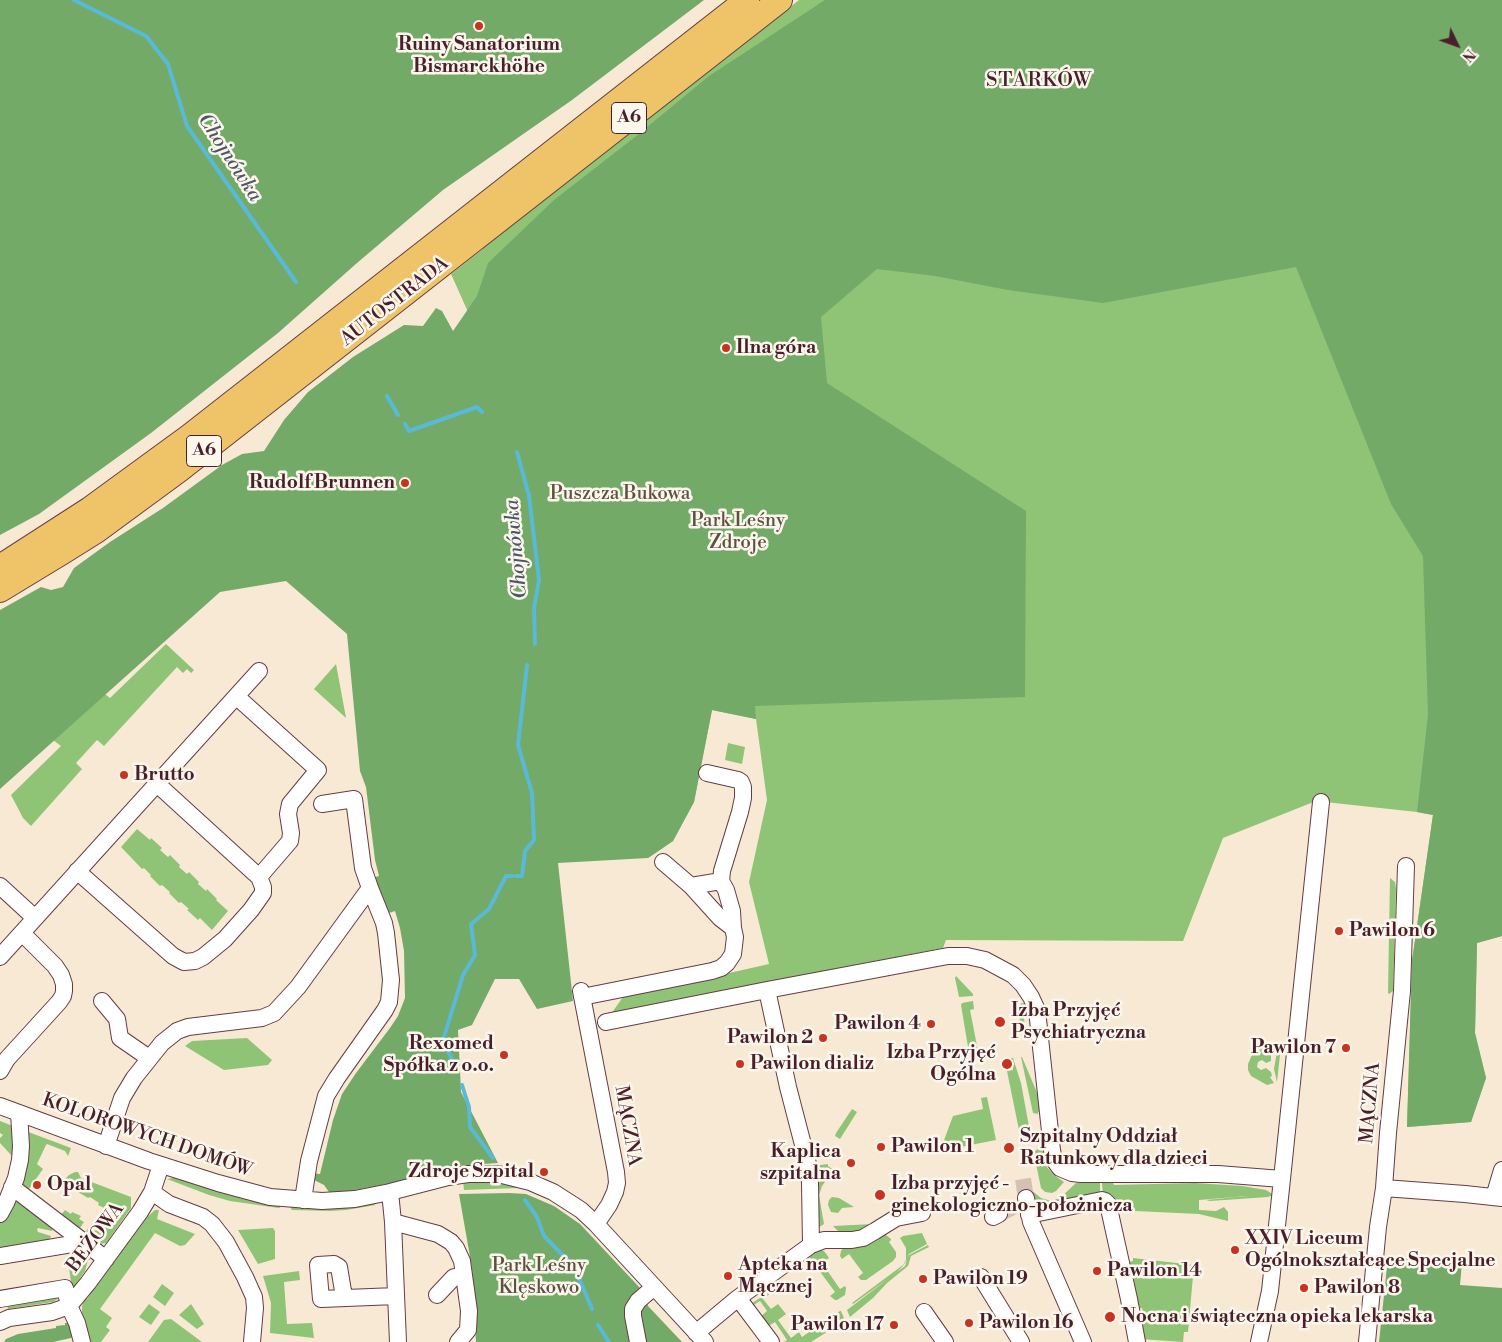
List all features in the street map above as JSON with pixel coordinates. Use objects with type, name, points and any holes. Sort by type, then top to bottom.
[{"type":"highway","name":"AUTOSTRADA","points":[[475,226],[747,0]]},
{"type":"highway","name":"AUTOSTRADA","points":[[0,590],[61,553],[146,495],[396,288],[475,226],[780,0]]},
{"type":"highway","name":"AUTOSTRADA","points":[[0,567],[62,528],[396,288]]},
{"type":"street","points":[[0,957],[259,671]]},
{"type":"street","points":[[236,697],[318,770],[290,804],[288,814],[291,833],[290,841],[259,877]]},
{"type":"street","points":[[706,773],[738,780],[742,782],[743,787],[740,812],[722,871],[721,881],[726,890],[732,911],[733,928]]},
{"type":"street","points":[[77,871],[173,956],[184,962],[203,957],[214,949],[252,910],[263,893],[259,877],[156,783]]},
{"type":"street","points":[[304,1200],[309,1162],[326,1096],[385,1010],[389,1002],[391,980],[384,923],[363,868],[354,799],[322,804]]},
{"type":"street","points":[[1259,1342],[1270,1291],[1321,802]]},
{"type":"street","points":[[663,862],[691,886],[720,918],[733,928]]},
{"type":"street","name":"MĄCZNA","points":[[1367,1342],[1378,1227],[1384,1188],[1402,991],[1406,866]]},
{"type":"street","points":[[691,886],[721,881]]},
{"type":"street","points":[[0,886],[35,918]]},
{"type":"street","points":[[106,1146],[122,1098],[149,1058],[170,1036],[188,1027],[262,1018],[274,1014],[298,987],[370,888]]},
{"type":"street","name":"MĄCZNA","points":[[596,1224],[609,1205],[614,1192],[616,1172],[581,994],[721,968],[733,954],[736,937],[733,928]]},
{"type":"street","points":[[0,1071],[7,1059],[63,996],[64,984],[55,966],[22,933]]},
{"type":"street","points":[[606,1022],[948,956],[967,956],[985,960],[1024,984],[1037,1010],[1052,1150],[1054,1160],[1060,1168],[1072,1173],[1081,1174],[1218,1174],[1282,1179]]},
{"type":"street","points":[[767,990],[788,1087],[808,1164],[811,1245]]},
{"type":"street","points":[[102,1001],[116,1019],[117,1039],[149,1058]]},
{"type":"street","name":"KOLOROWYCH DOMÓW","points":[[0,1106],[161,1165],[270,1197],[304,1200],[363,1198],[448,1177],[468,1174],[498,1174],[530,1182],[553,1192],[581,1210],[596,1224]]},
{"type":"street","points":[[0,1214],[12,1187],[20,1160],[19,1112]]},
{"type":"street","name":"BEŻOWA","points":[[69,1306],[140,1212],[152,1192],[161,1165]]},
{"type":"street","points":[[1384,1188],[1498,1197],[1502,1170]]},
{"type":"street","points":[[12,1187],[106,1259]]},
{"type":"street","points":[[152,1192],[169,1204],[204,1218],[219,1232],[226,1242],[254,1297],[252,1342]]},
{"type":"street","points":[[390,1192],[398,1342]]},
{"type":"street","points":[[1083,1342],[1026,1205],[1102,1200],[1108,1204],[1137,1342]]},
{"type":"street","points":[[596,1224],[701,1338],[738,1298],[811,1245],[824,1240],[862,1238],[896,1218],[922,1212]]},
{"type":"street","points":[[393,1222],[438,1234],[452,1242],[460,1254],[470,1311],[463,1336]]},
{"type":"street","points":[[0,1256],[84,1242]]},
{"type":"street","points":[[437,1295],[454,1277],[463,1277]]},
{"type":"street","points":[[981,1277],[1021,1342]]},
{"type":"street","points":[[638,1342],[633,1309],[638,1301],[654,1287]]},
{"type":"street","points":[[0,1299],[65,1288],[69,1306],[77,1323],[82,1342]]},
{"type":"street","points":[[344,1297],[396,1296]]},
{"type":"street","points":[[738,1298],[771,1342]]},
{"type":"street","points":[[0,1322],[9,1318],[52,1312],[69,1306]]},
{"type":"street","points":[[924,1312],[945,1342]]},
{"type":"green space","points":[[0,0],[704,0],[572,100],[443,190],[278,333],[151,433],[39,514],[0,535]]},
{"type":"green space","name":"Puszcza Bukowa","points":[[799,0],[1502,0],[1502,936],[1477,943],[1475,1033],[1486,1078],[1471,1122],[1407,1127],[1412,961],[1433,815],[1417,812],[1316,801],[1223,838],[1183,941],[946,940],[943,948],[683,998],[611,1014],[623,997],[769,964],[749,882],[767,800],[756,719],[712,710],[694,802],[673,841],[648,858],[481,341],[451,274]]},
{"type":"green space","name":"Puszcza Bukowa","points":[[825,0],[1502,0],[1502,936],[1477,943],[1475,1033],[1486,1078],[1471,1122],[1407,1127],[1412,961],[1433,815],[1417,812],[1428,715],[1423,556],[1391,504],[1296,267],[1103,303],[1008,290],[935,276],[877,269],[821,317],[827,383],[1026,511],[1025,697],[755,706],[756,719],[712,710],[694,802],[673,841],[648,858],[558,863],[573,1001],[537,1009],[519,979],[495,979],[472,1025],[458,1030],[461,1092],[498,1163],[454,1166],[397,1182],[344,1192],[329,1192],[324,1185],[314,1180],[312,1176],[312,1173],[320,1174],[333,1120],[342,1094],[398,1016],[405,998],[404,951],[395,911],[386,914],[372,878],[379,876],[375,860],[366,787],[360,771],[347,634],[286,581],[220,592],[0,789],[0,610],[41,587],[51,590],[63,587],[74,568],[163,508],[222,465],[242,454],[264,451],[284,420],[308,392],[353,357],[404,325],[423,326],[436,308],[442,311],[453,331],[477,296],[488,263],[554,200],[709,76]]},
{"type":"green space","points":[[166,644],[194,670],[191,673],[187,669],[183,673],[177,667],[104,746],[97,740],[76,763],[82,769],[31,826],[23,818],[11,795],[61,746],[53,740],[100,690],[110,698]]},
{"type":"green space","points":[[336,664],[344,707],[346,718],[314,689]]},
{"type":"green space","points":[[728,743],[745,747],[742,764],[725,760]]},
{"type":"green space","points":[[137,829],[150,840],[151,838],[162,848],[160,850],[168,857],[170,855],[187,874],[189,872],[199,882],[198,884],[206,891],[207,889],[228,911],[212,930],[200,918],[198,920],[181,902],[179,903],[162,885],[160,886],[121,847]]},
{"type":"green space","points":[[1390,878],[1395,882],[1396,889],[1393,991],[1389,994],[1388,993]]},
{"type":"green space","points":[[956,976],[973,994],[973,996],[959,997]]},
{"type":"green space","points":[[973,1001],[974,1009],[970,1010],[978,1051],[971,1054],[969,1053],[961,1005],[962,1003]]},
{"type":"green space","points":[[1022,1003],[1028,1004],[1030,1017],[1024,1018],[1025,1028],[1031,1028],[1032,1032],[1026,1033],[1026,1040],[1023,1040],[1018,1010],[1016,1010]]},
{"type":"green space","points":[[247,1038],[272,1060],[268,1065],[224,1070],[185,1046],[192,1041]]},
{"type":"green space","points":[[1274,1045],[1271,1061],[1266,1063],[1262,1060],[1258,1062],[1257,1067],[1261,1070],[1266,1068],[1271,1072],[1272,1076],[1270,1077],[1274,1083],[1267,1085],[1251,1076],[1248,1064],[1252,1055],[1264,1047]]},
{"type":"green space","points":[[1278,1046],[1281,1046],[1277,1082],[1274,1069]]},
{"type":"green space","points":[[1021,1057],[1038,1095],[1041,1111],[1038,1114],[1033,1113]]},
{"type":"green space","points":[[1011,1058],[1013,1058],[1021,1083],[1030,1132],[1028,1134],[1020,1135],[1007,1071],[1013,1070]]},
{"type":"green space","points":[[987,1097],[996,1140],[940,1151],[953,1116],[983,1109],[981,1098]]},
{"type":"green space","points":[[852,1109],[857,1112],[840,1139],[835,1136],[836,1133]]},
{"type":"green space","points":[[0,1121],[13,1126],[15,1146],[12,1156],[0,1143],[0,1138],[3,1135],[0,1133]]},
{"type":"green space","points":[[23,1130],[71,1148],[68,1156],[65,1151],[46,1145],[37,1164],[43,1169],[26,1193],[20,1189]]},
{"type":"green space","points":[[1042,1146],[1045,1165],[1064,1182],[1052,1193],[1045,1192],[1041,1188],[1034,1157],[1035,1151]]},
{"type":"green space","points":[[828,1164],[835,1171],[822,1186],[819,1195],[824,1224],[816,1229],[813,1166]]},
{"type":"green space","points":[[75,1172],[78,1172],[81,1178],[131,1197],[131,1208],[106,1243],[100,1244],[83,1235],[90,1226],[95,1231],[97,1229],[101,1231],[112,1215],[90,1197],[88,1198],[73,1189],[74,1187],[62,1182]]},
{"type":"green space","points":[[178,1177],[282,1206],[279,1208],[230,1201],[167,1179]]},
{"type":"green space","points":[[463,1181],[500,1182],[520,1186],[519,1188],[464,1190]]},
{"type":"green space","points":[[1076,1183],[1100,1183],[1100,1196],[1039,1209],[1033,1203],[1030,1189],[1041,1198],[1051,1201],[1060,1198]]},
{"type":"green space","points":[[1102,1183],[1113,1183],[1114,1185],[1195,1183],[1242,1186],[1266,1190],[1274,1195],[1210,1201],[1206,1200],[1247,1196],[1199,1200],[1199,1210],[1216,1211],[1224,1207],[1228,1212],[1228,1221],[1199,1214],[1114,1210],[1103,1195]]},
{"type":"green space","name":"Park Leśny Klęskowo","points":[[459,1194],[526,1194],[554,1206],[580,1224],[640,1288],[634,1342],[476,1342],[472,1268]]},
{"type":"green space","points":[[832,1197],[839,1198],[854,1207],[842,1208],[838,1213],[831,1212],[828,1205]]},
{"type":"green space","points":[[11,1198],[29,1204],[26,1208],[54,1223],[52,1231],[38,1228],[37,1230],[51,1236],[48,1245],[0,1252],[0,1220]]},
{"type":"green space","points":[[371,1203],[376,1205],[330,1211],[292,1210],[289,1206]]},
{"type":"green space","points":[[65,1210],[71,1214],[72,1212],[81,1216],[79,1219],[84,1222],[78,1231],[59,1217]]},
{"type":"green space","points":[[155,1210],[159,1210],[157,1219],[195,1234],[185,1245],[180,1246],[155,1233],[100,1309],[112,1318],[106,1327],[110,1330],[101,1342],[91,1342],[82,1313],[85,1298],[87,1299],[145,1219]]},
{"type":"green space","points":[[873,1224],[860,1233],[839,1232],[833,1226]]},
{"type":"green space","points":[[273,1228],[275,1231],[275,1259],[258,1264],[238,1230]]},
{"type":"green space","points":[[922,1233],[927,1244],[909,1254],[907,1259],[909,1255],[928,1245],[929,1247],[911,1256],[908,1266],[850,1317],[847,1310],[891,1276],[852,1303],[903,1265],[906,1260],[906,1248],[900,1238]]},
{"type":"green space","points":[[886,1235],[891,1239],[889,1242],[896,1252],[896,1257],[866,1280],[861,1280],[858,1277],[863,1273],[849,1254],[842,1259],[840,1256],[841,1251],[843,1248]]},
{"type":"green space","points":[[80,1248],[89,1254],[90,1260],[88,1260],[85,1271],[72,1289],[69,1268],[78,1267],[77,1258],[71,1259],[70,1249]]},
{"type":"green space","points":[[818,1249],[824,1251],[829,1258],[822,1263],[840,1289],[845,1286],[846,1288],[845,1295],[837,1300],[830,1296],[835,1292],[807,1254]]},
{"type":"green space","points":[[1388,1257],[1462,1263],[1460,1285],[1502,1288],[1502,1342],[1379,1342]]},
{"type":"green space","points":[[1133,1258],[1194,1265],[1188,1332],[1184,1332],[1183,1342],[1140,1339],[1135,1314],[1143,1312],[1142,1308],[1134,1310],[1125,1263],[1133,1261]]},
{"type":"green space","points":[[299,1271],[300,1280],[284,1282],[287,1324],[312,1323],[314,1338],[270,1333],[271,1303],[263,1276]]},
{"type":"green space","points":[[162,1284],[174,1293],[165,1306],[153,1297]]},
{"type":"green space","points":[[770,1291],[771,1293],[763,1299],[771,1309],[778,1304],[786,1314],[778,1320],[791,1338],[799,1332],[802,1337],[840,1311],[844,1318],[838,1325],[811,1342],[784,1342],[787,1340],[775,1322],[767,1327],[760,1317],[767,1311],[760,1301],[752,1306],[751,1304]]},
{"type":"green space","points":[[62,1296],[53,1302],[8,1309],[7,1302]]},
{"type":"green space","points":[[647,1302],[648,1306],[682,1342],[641,1342],[638,1329],[641,1306]]},
{"type":"green space","points":[[149,1304],[160,1312],[151,1325],[139,1317]]},
{"type":"green space","points":[[191,1304],[204,1324],[197,1329],[179,1315]]},
{"type":"green space","points":[[65,1316],[74,1335],[71,1338],[53,1342],[4,1342],[6,1339],[18,1334],[65,1325],[67,1323]]},
{"type":"green space","points":[[171,1319],[202,1342],[148,1342],[164,1320]]},
{"type":"waterway","name":"Chojnówka","points":[[74,0],[146,36],[168,64],[187,126],[296,282]]},
{"type":"waterway","name":"Chojnówka","points":[[387,396],[398,415]]},
{"type":"waterway","name":"Chojnówka","points":[[405,424],[409,431],[477,407],[482,412]]},
{"type":"waterway","name":"Chojnówka","points":[[517,452],[529,496],[539,580],[534,608],[535,644]]},
{"type":"waterway","name":"Chojnówka","points":[[516,876],[522,876],[525,851],[534,840],[532,793],[518,745],[527,665]]},
{"type":"waterway","name":"Chojnówka","points":[[456,1066],[447,1050],[444,1037],[463,975],[475,955],[471,924],[489,909],[506,876],[512,876]]},
{"type":"waterway","name":"Chojnówka","points":[[462,1085],[469,1107],[470,1127],[493,1158]]},
{"type":"waterway","name":"Chojnówka","points":[[525,1200],[537,1217],[544,1236],[573,1266],[592,1309]]},
{"type":"waterway","name":"Chojnówka","points":[[598,1325],[609,1342]]},
{"type":"tunnel","points":[[1023,1179],[1026,1198]]},
{"type":"tunnel","points":[[999,1214],[1023,1204]]},
{"type":"place","name":"Ruiny Sanatorium Bismarckhöhe","points":[[479,26]]},
{"type":"place","name":"Ilna góra","points":[[726,348]]},
{"type":"place","name":"Rudolf Brunnen","points":[[405,483]]},
{"type":"place","name":"Brutto","points":[[124,775]]},
{"type":"place","name":"Pawilon 6","points":[[1339,931]]},
{"type":"place","name":"Izba Przyjęć Psychiatryczna","points":[[1000,1022]]},
{"type":"place","name":"Pawilon 4","points":[[931,1024]]},
{"type":"place","name":"Pawilon 2","points":[[823,1038]]},
{"type":"place","name":"Pawilon 7","points":[[1346,1048]]},
{"type":"place","name":"Rexomed Spółka z o.o.","points":[[504,1055]]},
{"type":"place","name":"Pawilon dializ","points":[[740,1064]]},
{"type":"place","name":"Izba Przyjęć Ogólna","points":[[1007,1064]]},
{"type":"place","name":"Pawilon 1","points":[[881,1147]]},
{"type":"place","name":"Szpitalny Oddział Ratunkowy dla dzieci","points":[[1009,1148]]},
{"type":"place","name":"Kaplica szpitalna","points":[[851,1163]]},
{"type":"place","name":"Zdroje Szpital","points":[[544,1172]]},
{"type":"place","name":"Opal","points":[[37,1185]]},
{"type":"place","name":"Izba przyjęć - ginekologiczno-położnicza","points":[[880,1195]]},
{"type":"place","name":"XXIV Liceum Ogólnokształcące Specjalne","points":[[1235,1250]]},
{"type":"place","name":"Pawilon 14","points":[[1097,1271]]},
{"type":"place","name":"Apteka na Mącznej","points":[[728,1276]]},
{"type":"place","name":"Pawilon 19","points":[[923,1279]]},
{"type":"place","name":"Pawilon 8","points":[[1304,1288]]},
{"type":"place","name":"Nocna i świąteczna opieka lekarska","points":[[1110,1317]]},
{"type":"place","name":"Pawilon 16","points":[[969,1323]]},
{"type":"place","name":"Pawilon 17","points":[[894,1325]]},
{"type":"district","name":"STARKÓW","points":[[1039,81]]},
{"type":"park label","name":"Park Leśny Zdroje","points":[[738,532]]}]
